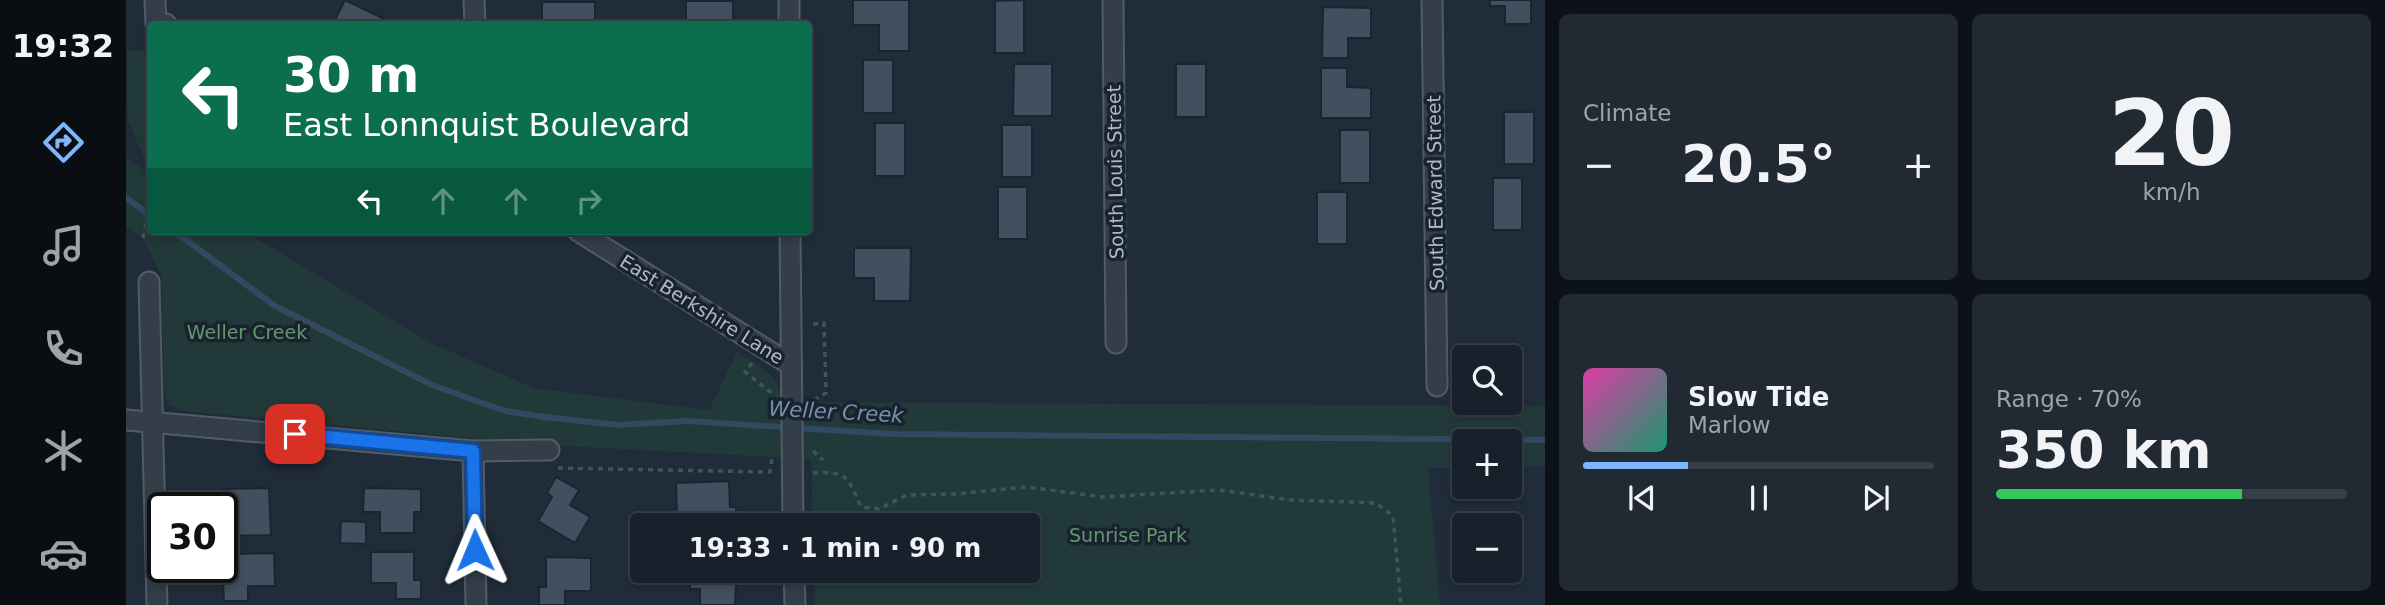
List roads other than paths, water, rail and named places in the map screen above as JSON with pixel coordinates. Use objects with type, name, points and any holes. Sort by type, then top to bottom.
[{"type":"street","points":[[155,0],[156,21]]},
{"type":"street","points":[[474,0],[474,21]]},
{"type":"street","points":[[789,0],[789,21]]},
{"type":"street","name":"South Louis Street","points":[[1113,0],[1116,343]]},
{"type":"street","name":"South Edward Street","points":[[1432,0],[1437,386]]},
{"type":"street","name":"East Berkshire Lane","points":[[584,235],[791,365]]},
{"type":"street","points":[[790,235],[791,365],[785,405],[792,462],[793,513]]},
{"type":"street","points":[[149,282],[157,605]]},
{"type":"street","points":[[126,420],[153,420],[550,459]]},
{"type":"street","points":[[473,451],[476,605]]},
{"type":"street","points":[[794,583],[795,605]]},
{"type":"waterway","name":"Weller Creek","points":[[126,198],[147,213]]},
{"type":"waterway","name":"Weller Creek","points":[[179,235],[275,306],[432,385],[505,411],[544,417],[618,425],[687,421],[892,434],[1545,440]]},
{"type":"park label","name":"Sunrise Park","points":[[1128,535]]}]
